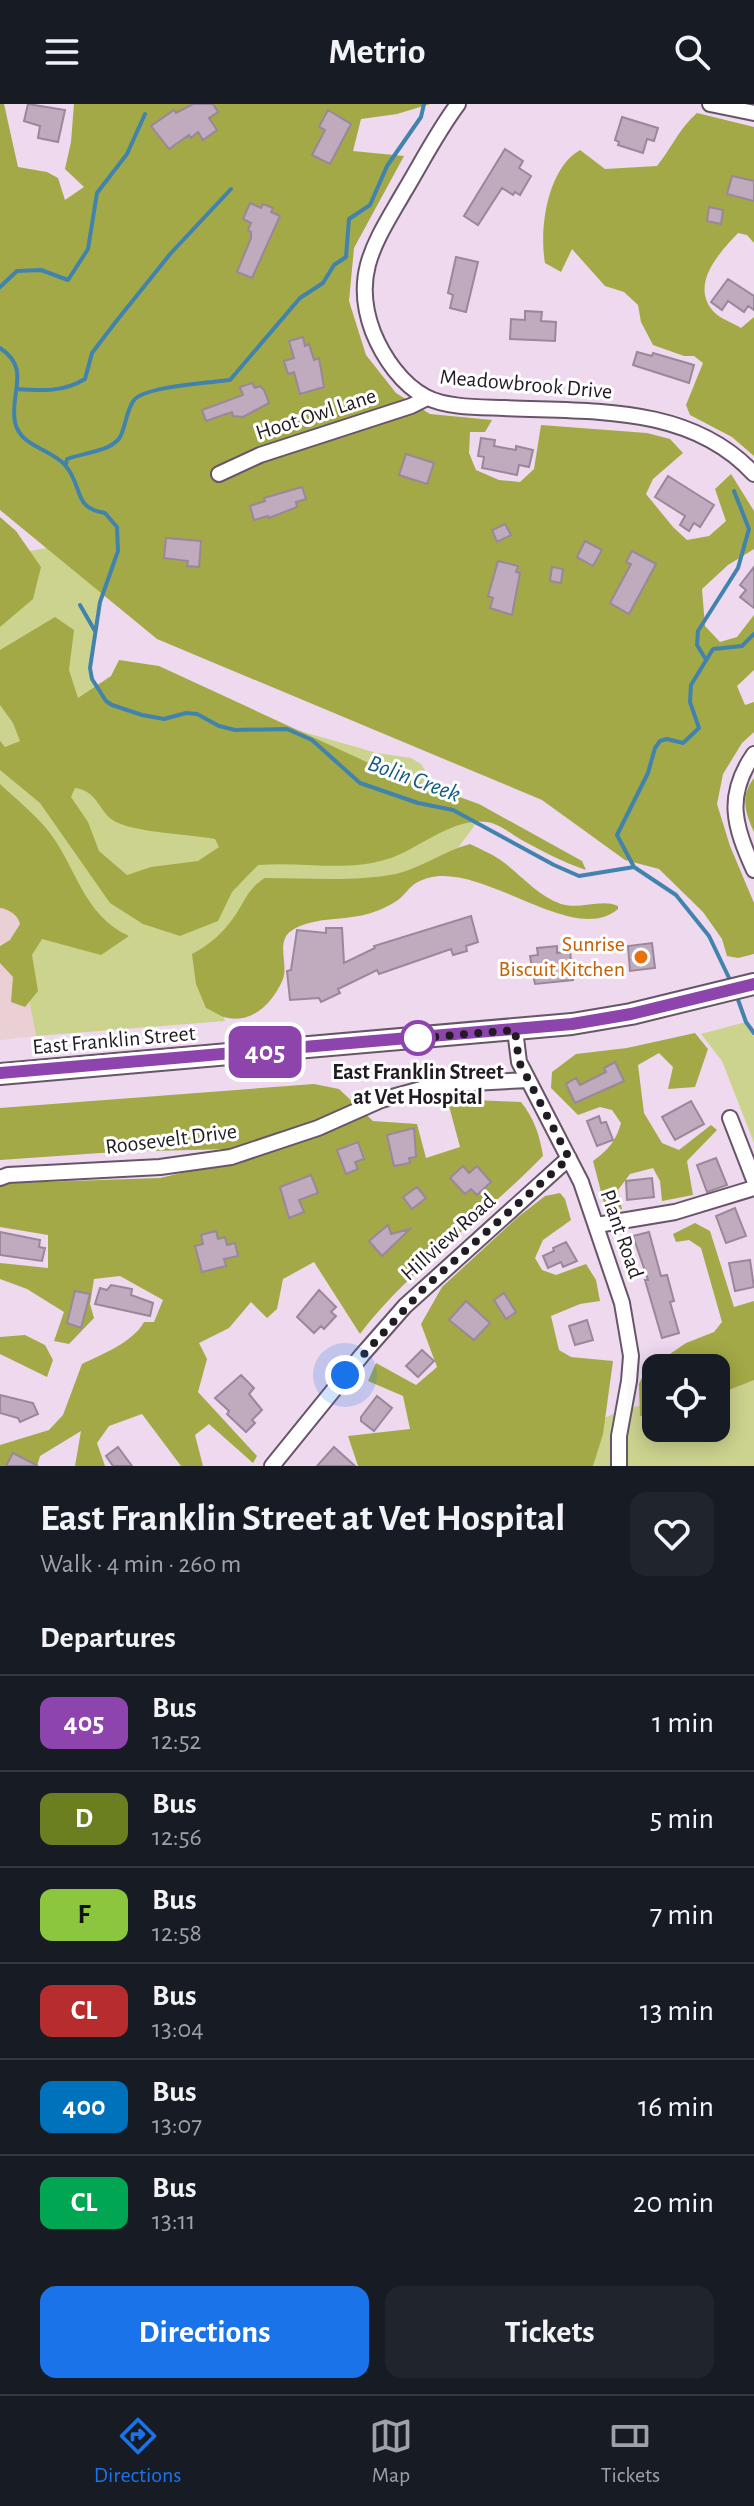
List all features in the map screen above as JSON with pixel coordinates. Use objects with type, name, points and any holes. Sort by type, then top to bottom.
[{"type":"main road","name":"East Franklin Street","points":[[0,1074],[515,1030],[599,1020],[754,984]]},
{"type":"street","name":"Meadowbrook Drive","points":[[458,104],[435,135],[384,223],[373,245],[366,271],[366,312],[380,346],[398,373],[427,398],[489,408],[646,417],[678,424],[713,441],[754,474]]},
{"type":"street","points":[[710,104],[754,113]]},
{"type":"street","name":"Hoot Owl Lane","points":[[219,474],[260,455],[411,406],[427,398]]},
{"type":"street","points":[[754,754],[737,783],[734,809],[740,837],[754,870]]},
{"type":"street","name":"Plant Road","points":[[515,1030],[517,1055],[569,1158],[597,1225],[622,1303],[631,1356],[619,1436],[619,1466]]},
{"type":"street","name":"Roosevelt Drive","points":[[0,1178],[8,1175],[160,1167],[231,1157],[318,1128],[381,1100],[436,1085],[528,1080]]},
{"type":"street","points":[[730,1118],[754,1180]]},
{"type":"street","name":"Hillview Road","points":[[272,1466],[405,1306],[569,1158]]},
{"type":"street","points":[[597,1225],[675,1212],[754,1188]]},
{"type":"shaded area","points":[[0,877],[24,877],[21,957],[36,1036],[0,1040]]},
{"type":"green space","points":[[0,104],[4,104],[18,167],[47,172],[58,178],[65,200],[84,187],[65,169],[74,104],[430,104],[397,114],[361,119],[353,151],[404,156],[354,248],[349,301],[366,355],[396,393],[430,414],[492,420],[485,432],[470,432],[469,453],[476,470],[499,480],[520,482],[534,469],[541,425],[647,433],[670,439],[683,453],[653,479],[646,494],[687,540],[709,536],[726,521],[715,489],[731,474],[754,511],[754,549],[728,565],[702,589],[705,626],[720,642],[737,637],[754,615],[754,670],[737,686],[745,705],[754,702],[754,732],[742,743],[723,774],[717,804],[730,846],[754,903],[754,954],[738,958],[727,956],[722,939],[703,912],[659,869],[625,860],[542,800],[157,639],[0,510]]},
{"type":"green space","points":[[697,113],[754,127],[754,243],[747,235],[738,233],[710,269],[705,290],[713,311],[726,320],[741,328],[754,317],[754,456],[732,437],[690,415],[686,405],[703,363],[694,356],[684,356],[653,345],[641,322],[638,305],[624,292],[605,286],[572,249],[561,272],[545,263],[543,234],[548,201],[560,171],[569,159],[580,150],[605,169],[657,166]]},
{"type":"green space","points":[[0,517],[16,531],[41,567],[33,599],[0,627]]},
{"type":"green space","points":[[118,536],[91,651],[92,680],[106,701],[286,727],[377,753],[411,758],[421,764],[454,808],[477,822],[458,848],[394,880],[206,953],[225,1021],[36,1036],[21,957],[24,878],[0,877],[0,556]]},
{"type":"green space","points":[[55,617],[74,630],[69,670],[78,698],[111,676],[119,660],[159,666],[384,770],[479,804],[582,861],[586,870],[544,852],[496,824],[475,822],[450,828],[391,858],[374,862],[341,866],[258,865],[232,892],[218,921],[180,936],[143,924],[110,903],[40,803],[0,770],[0,741],[5,747],[20,741],[13,723],[0,705],[0,650]],"holes":[[[75,788],[83,790],[116,822],[150,831],[215,839],[219,847],[198,861],[151,867],[127,875],[99,851],[88,822],[71,797]]]},
{"type":"green space","points":[[754,778],[754,832],[745,798]]},
{"type":"green space","points":[[0,784],[46,828],[100,915],[129,936],[101,955],[42,939],[32,955],[38,991],[25,1007],[11,1002],[13,977],[0,963],[0,946],[10,940],[20,924],[13,913],[0,908]]},
{"type":"green space","points":[[470,844],[499,859],[536,889],[561,904],[605,903],[618,906],[618,909],[598,918],[574,917],[547,910],[464,878],[439,876],[416,883],[398,900],[374,912],[312,922],[294,929],[283,945],[283,979],[274,995],[254,1014],[228,1018],[206,1008],[196,984],[192,954],[221,933],[251,891],[265,878],[347,879],[396,874]]},
{"type":"green space","points":[[746,1022],[754,1033],[754,1143],[722,1061],[701,1034]]},
{"type":"green space","points":[[695,1033],[708,1049],[695,1087],[668,1089],[673,1067],[659,1053],[638,1065],[644,1113],[662,1143],[679,1150],[711,1125],[717,1130],[687,1161],[693,1195],[662,1201],[660,1181],[653,1168],[630,1174],[618,1190],[622,1209],[610,1209],[604,1203],[593,1161],[611,1145],[621,1123],[612,1110],[600,1107],[578,1115],[551,1088],[552,1072],[576,1054],[627,1048]]},
{"type":"green space","points":[[314,1084],[339,1089],[373,1121],[417,1124],[426,1158],[460,1147],[449,1106],[471,1100],[521,1102],[536,1128],[543,1156],[401,1287],[360,1334],[314,1262],[283,1279],[277,1309],[267,1318],[251,1302],[229,1328],[199,1343],[207,1359],[198,1392],[257,1456],[253,1463],[209,1424],[195,1435],[203,1466],[181,1466],[142,1414],[109,1426],[97,1443],[105,1466],[75,1466],[81,1431],[40,1456],[37,1466],[0,1466],[0,1445],[49,1430],[63,1415],[82,1364],[133,1336],[144,1322],[154,1322],[163,1300],[120,1276],[94,1279],[90,1304],[94,1318],[69,1344],[54,1341],[64,1312],[27,1289],[0,1279],[0,1263],[48,1268],[48,1235],[0,1227],[0,1187],[12,1183],[160,1178],[225,1163],[228,1149],[115,1152],[0,1160],[0,1108]]},
{"type":"green space","points":[[560,1193],[571,1220],[543,1240],[535,1258],[542,1270],[556,1275],[586,1264],[596,1280],[600,1301],[580,1304],[551,1316],[559,1350],[571,1357],[613,1361],[603,1434],[593,1466],[358,1466],[348,1436],[410,1429],[403,1396],[368,1381],[376,1363],[416,1385],[437,1367],[421,1324],[442,1287],[518,1217],[545,1196]]},
{"type":"green space","points":[[695,1223],[710,1231],[734,1307],[754,1301],[754,1380],[730,1389],[730,1354],[670,1354],[686,1343],[714,1332],[722,1322],[701,1248],[689,1240],[676,1242],[673,1234]]},
{"type":"green space","points":[[754,1311],[754,1466],[498,1466],[611,1415],[642,1405],[642,1442],[730,1442],[730,1355]]},
{"type":"green space","points":[[25,1335],[45,1345],[53,1360],[47,1377],[0,1354],[0,1337]]},
{"type":"green space","points":[[642,1378],[642,1416],[640,1416],[639,1384]]},
{"type":"building","points":[[28,104],[65,110],[58,142],[38,138],[40,126],[24,121]]},
{"type":"building","points":[[193,104],[213,104],[218,112],[209,118],[217,130],[203,140],[198,132],[191,138],[189,135],[169,149],[151,126],[174,110],[176,113]]},
{"type":"building","points":[[328,110],[351,124],[330,164],[312,155],[325,130],[319,127]]},
{"type":"building","points":[[622,117],[658,128],[654,141],[647,139],[643,153],[618,145],[619,142],[615,140]]},
{"type":"building","points":[[505,149],[523,161],[519,168],[531,176],[520,195],[515,192],[513,195],[502,188],[478,225],[464,216]]},
{"type":"building","points":[[732,176],[754,181],[754,201],[727,194]]},
{"type":"building","points":[[250,203],[261,208],[263,204],[273,208],[271,212],[280,216],[252,278],[237,272],[251,238],[248,230],[251,223],[243,219]]},
{"type":"building","points":[[709,207],[723,210],[721,224],[707,221]]},
{"type":"building","points":[[456,257],[478,262],[466,312],[450,308],[453,295],[448,293]]},
{"type":"building","points":[[728,279],[754,296],[754,310],[748,306],[744,312],[728,301],[722,310],[711,302]]},
{"type":"building","points":[[525,311],[542,312],[541,321],[556,322],[555,341],[510,339],[511,319],[525,320]]},
{"type":"building","points":[[303,337],[314,360],[319,358],[324,387],[300,394],[294,372],[288,374],[284,361],[294,358],[289,341]]},
{"type":"building","points":[[637,352],[652,356],[653,353],[694,365],[689,383],[633,365]]},
{"type":"building","points":[[252,383],[255,388],[260,386],[264,390],[269,403],[243,417],[233,416],[232,412],[206,421],[202,410],[243,395],[240,387]]},
{"type":"building","points":[[481,438],[495,440],[494,446],[533,450],[529,467],[519,465],[517,475],[482,468],[484,457],[478,456]]},
{"type":"building","points":[[406,454],[434,463],[427,484],[399,475]]},
{"type":"building","points":[[668,476],[714,505],[700,527],[694,523],[689,531],[680,525],[685,516],[655,497]]},
{"type":"building","points":[[302,487],[306,499],[296,502],[297,507],[269,518],[254,520],[250,506],[265,501],[264,498]]},
{"type":"building","points":[[505,524],[511,535],[497,542],[492,530]]},
{"type":"building","points":[[166,538],[201,541],[199,567],[187,566],[188,561],[164,558]]},
{"type":"building","points":[[585,541],[602,550],[593,566],[577,557]]},
{"type":"building","points":[[632,551],[656,564],[629,614],[610,603],[631,564],[626,562]]},
{"type":"building","points":[[498,561],[518,566],[516,572],[520,573],[512,615],[490,608],[493,598],[488,596]]},
{"type":"building","points":[[552,567],[563,569],[561,583],[550,581]]},
{"type":"building","points":[[754,567],[754,608],[740,597],[746,590],[740,585]]},
{"type":"building","points":[[471,916],[478,942],[466,946],[467,951],[453,955],[451,949],[379,974],[377,970],[338,989],[340,993],[321,1002],[319,998],[290,1000],[287,971],[291,970],[297,930],[326,933],[326,928],[342,928],[344,963],[374,946]]},
{"type":"building","name":"Sunrise Biscuit Kitchen","points":[[652,943],[655,968],[630,971],[628,946]]},
{"type":"building","points":[[557,946],[557,953],[570,951],[573,980],[535,984],[530,956],[538,955],[537,948]]},
{"type":"building","points":[[615,1062],[624,1081],[575,1103],[566,1084],[576,1078],[580,1085],[606,1072],[604,1068]]},
{"type":"building","points":[[691,1101],[704,1124],[675,1140],[662,1117]]},
{"type":"building","points":[[599,1116],[601,1123],[606,1122],[613,1140],[597,1146],[587,1121]]},
{"type":"building","points":[[414,1128],[416,1157],[409,1158],[410,1163],[394,1166],[387,1135]]},
{"type":"building","points":[[358,1142],[364,1159],[355,1162],[358,1169],[346,1174],[337,1150]]},
{"type":"building","points":[[716,1158],[727,1185],[707,1192],[697,1165]]},
{"type":"building","points":[[463,1166],[469,1173],[477,1166],[491,1182],[477,1195],[471,1189],[465,1194],[450,1178]]},
{"type":"building","points":[[311,1175],[318,1193],[299,1200],[304,1212],[289,1218],[280,1187]]},
{"type":"building","points":[[652,1178],[654,1197],[627,1200],[626,1181]]},
{"type":"building","points":[[417,1187],[426,1198],[412,1209],[403,1197]]},
{"type":"building","points":[[735,1208],[746,1236],[726,1243],[716,1216]]},
{"type":"building","points":[[388,1225],[391,1234],[410,1229],[382,1256],[369,1241]]},
{"type":"building","points":[[216,1231],[218,1239],[225,1237],[227,1245],[235,1243],[238,1256],[224,1259],[226,1266],[202,1272],[195,1246],[203,1244],[201,1235]]},
{"type":"building","points":[[0,1232],[40,1240],[39,1247],[45,1248],[42,1261],[0,1255]]},
{"type":"building","points":[[649,1232],[661,1276],[667,1275],[674,1301],[670,1302],[679,1333],[662,1338],[633,1236]]},
{"type":"building","points":[[566,1242],[577,1261],[563,1267],[561,1262],[548,1268],[543,1256]]},
{"type":"building","points":[[750,1260],[754,1287],[735,1291],[729,1263]]},
{"type":"building","points":[[111,1285],[132,1289],[131,1295],[153,1303],[150,1316],[95,1304],[100,1288],[107,1290]]},
{"type":"building","points":[[319,1290],[336,1307],[331,1312],[336,1316],[324,1329],[321,1326],[314,1333],[297,1317]]},
{"type":"building","points":[[75,1291],[90,1294],[81,1328],[67,1323]]},
{"type":"building","points":[[504,1293],[516,1312],[506,1319],[494,1300]]},
{"type":"building","points":[[466,1301],[490,1323],[474,1340],[449,1320]]},
{"type":"building","points":[[587,1320],[593,1340],[575,1345],[569,1326]]},
{"type":"building","points":[[422,1350],[434,1361],[418,1377],[406,1366]]},
{"type":"building","points":[[241,1375],[254,1388],[249,1394],[262,1410],[246,1432],[215,1398]]},
{"type":"building","points":[[0,1395],[33,1403],[38,1414],[20,1422],[18,1418],[0,1413]]},
{"type":"building","points":[[377,1396],[392,1408],[374,1431],[361,1421],[361,1417]]},
{"type":"building","points":[[118,1447],[132,1466],[113,1466],[106,1456]]},
{"type":"building","points":[[334,1447],[355,1466],[317,1466]]},
{"type":"building","points":[[13,1453],[38,1466],[6,1466]]},
{"type":"waterway","points":[[66,464],[67,459],[105,448],[118,440],[134,400],[141,395],[164,388],[230,380],[300,298],[323,283],[334,265],[346,257],[349,219],[370,205],[387,166],[421,117],[424,104]]},
{"type":"waterway","points":[[0,287],[17,271],[41,270],[68,280],[88,249],[97,193],[127,154],[145,114]]},
{"type":"waterway","points":[[17,389],[61,388],[85,379],[92,353],[118,319],[171,253],[231,189]]},
{"type":"waterway","name":"Bolin Creek","points":[[0,348],[10,356],[17,373],[14,412],[18,430],[29,442],[59,459],[71,473],[83,501],[105,513],[117,527],[118,551],[100,602],[90,668],[92,679],[106,701],[142,715],[164,719],[186,713],[197,714],[219,726],[235,730],[287,729],[312,740],[360,783],[418,803],[453,810],[579,876],[634,867],[676,895],[709,936],[731,982]]},
{"type":"waterway","points":[[705,658],[697,645],[698,631],[738,568],[749,529],[734,491]]},
{"type":"waterway","points":[[80,605],[95,631]]},
{"type":"waterway","points":[[634,867],[617,835],[648,773],[655,748],[660,741],[667,739],[683,743],[699,728],[690,702],[691,685],[713,649],[742,646],[754,634]]},
{"type":"waterway","name":"Bolin Creek","points":[[736,994],[746,1022],[754,1033]]},
{"type":"bus line","name":"405","points":[[0,1073],[572,1024],[631,1014],[754,984]]},
{"type":"place","name":"Sunrise Biscuit Kitchen","points":[[641,957]]},
{"type":"place","name":"East Franklin Street at Vet Hospital","points":[[418,1038]]},
{"type":"route","points":[[345,1375],[405,1306],[569,1158],[519,1062],[515,1030],[408,1039],[418,1038]]}]
